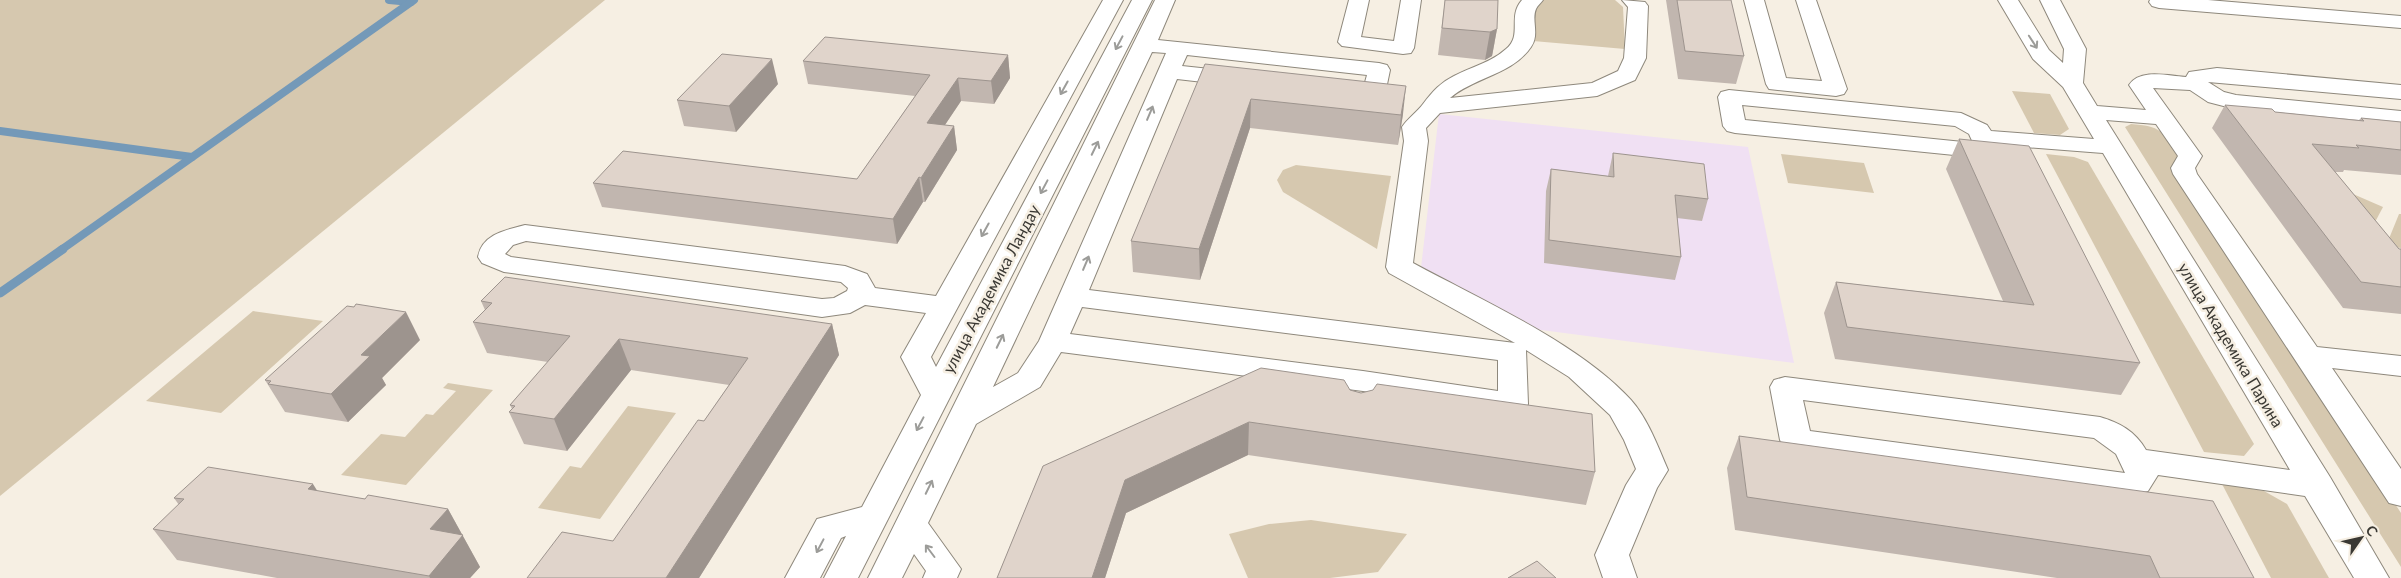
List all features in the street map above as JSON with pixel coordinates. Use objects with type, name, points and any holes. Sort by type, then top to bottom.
[{"type":"street","points":[[936,394],[916,357],[1113,0]]},
{"type":"street","name":"улица Академика Ландау","points":[[840,578],[1142,0]]},
{"type":"street","name":"улица Академика Ландау","points":[[885,578],[1145,46],[1165,0]]},
{"type":"street","points":[[1359,0],[1349,42],[1404,48],[1411,0]]},
{"type":"street","points":[[1534,0],[1525,9],[1523,42],[1514,55],[1461,82],[1435,98],[1433,107],[1414,127],[1416,141],[1399,266],[1520,333],[1579,370],[1621,408],[1640,440],[1652,470],[1642,485],[1612,555],[1620,578]]},
{"type":"street","points":[[1433,107],[1597,89],[1627,75],[1635,58],[1638,6],[1632,0]]},
{"type":"street","points":[[1754,0],[1779,93]]},
{"type":"street","points":[[1779,93],[1952,118],[1972,124],[1983,137],[1986,144],[1983,149],[1974,150],[1735,126],[1729,97],[1779,93],[1836,89],[1806,0]]},
{"type":"street","name":"улица Академика Парина","points":[[2008,0],[2041,54],[2072,83],[2318,486],[2372,578]]},
{"type":"street","points":[[2050,0],[2075,48],[2072,83]]},
{"type":"street","points":[[2359,0],[2401,40]]},
{"type":"street","points":[[2159,2],[2401,22]]},
{"type":"street","points":[[1145,46],[1380,70]]},
{"type":"street","points":[[1324,88],[1374,94],[1385,46]]},
{"type":"street","points":[[963,417],[1030,380],[1053,340],[1179,48]]},
{"type":"street","points":[[1168,71],[1255,81]]},
{"type":"street","points":[[2195,84],[2197,77],[2217,75],[2401,92]]},
{"type":"street","points":[[2401,118],[2235,102],[2216,97],[2195,84],[2148,81],[2140,85],[2190,156],[2183,168],[2185,174],[2401,494]]},
{"type":"street","points":[[2090,112],[2162,118]]},
{"type":"street","points":[[1983,137],[2111,147]]},
{"type":"street","points":[[488,227],[844,274],[854,276],[860,281],[862,287],[859,295],[844,305],[822,308],[504,264],[491,257],[492,251],[504,239],[525,232]]},
{"type":"street","points":[[859,295],[943,306]]},
{"type":"street","points":[[1053,340],[1361,394],[1513,404],[1513,352],[1072,297]]},
{"type":"street","points":[[2307,356],[2401,366]]},
{"type":"street","points":[[1785,387],[2100,428],[2115,434],[2127,443],[2136,460],[2142,474],[2137,482],[2125,485],[1796,440],[1785,387]]},
{"type":"street","points":[[2136,460],[2318,486]]},
{"type":"street","points":[[802,578],[829,528],[874,516]]},
{"type":"street","points":[[911,525],[944,569],[940,578]]},
{"type":"shaded area","points":[[0,0],[605,0],[0,496]]},
{"type":"shaded area","points":[[1544,0],[1615,0],[1623,7],[1625,49],[1533,41],[1534,9]]},
{"type":"shaded area","points":[[2012,91],[2050,94],[2069,129],[2060,135],[2034,133]]},
{"type":"shaded area","points":[[1439,114],[1748,147],[1794,363],[1519,327],[1421,268]]},
{"type":"shaded area","points":[[2131,124],[2155,128],[2169,140],[2178,155],[2175,169],[2401,513],[2401,567],[2125,127]]},
{"type":"shaded area","points":[[1781,154],[1864,163],[1874,193],[1788,183]]},
{"type":"shaded area","points":[[2046,154],[2074,157],[2088,162],[2254,444],[2244,456],[2204,452]]},
{"type":"shaded area","points":[[1296,165],[1391,176],[1377,249],[1283,192],[1277,180],[1283,170]]},
{"type":"shaded area","points":[[2353,194],[2383,207],[2364,243]]},
{"type":"shaded area","points":[[2399,214],[2401,214],[2401,248],[2386,246]]},
{"type":"shaded area","points":[[253,311],[323,321],[221,413],[146,401]]},
{"type":"shaded area","points":[[448,383],[493,390],[406,485],[341,475],[381,434],[405,437],[426,414],[433,415],[456,391],[443,388]]},
{"type":"shaded area","points":[[628,406],[676,413],[600,519],[538,508],[570,466],[581,468]]},
{"type":"shaded area","points":[[2222,484],[2264,491],[2287,504],[2329,578],[2271,578]]},
{"type":"shaded area","points":[[1311,520],[1407,534],[1378,572],[1330,578],[1248,578],[1229,534],[1269,524]]},
{"type":"building","points":[[1445,0],[1498,0],[1497,29],[1490,32],[1442,28]]},
{"type":"building","points":[[1677,0],[1731,0],[1744,56],[1685,51]]},
{"type":"building","points":[[825,37],[1008,55],[991,81],[958,78],[927,123],[954,126],[893,219],[593,183],[623,151],[857,179],[930,75],[803,61]]},
{"type":"building","points":[[722,54],[772,59],[729,106],[677,100]]},
{"type":"building","points":[[1205,64],[1406,86],[1401,115],[1251,99],[1199,249],[1131,241]]},
{"type":"building","points":[[2225,105],[2364,121],[2361,118],[2401,122],[2401,150],[2356,145],[2359,148],[2312,144],[2399,249],[2401,249],[2401,287],[2361,282]]},
{"type":"building","points":[[1959,139],[2029,146],[2140,363],[1847,327],[1836,282],[2034,305]]},
{"type":"building","points":[[1613,153],[1704,164],[1708,199],[1675,195],[1681,257],[1549,240],[1551,169],[1614,177]]},
{"type":"building","points":[[505,277],[832,324],[666,578],[527,578],[562,532],[613,541],[698,420],[704,421],[748,358],[619,339],[554,419],[509,412],[515,406],[510,405],[570,336],[473,322],[492,303],[481,301]]},
{"type":"building","points":[[356,304],[406,312],[361,355],[370,356],[331,394],[268,384],[271,381],[265,380],[347,306],[354,307]]},
{"type":"building","points":[[1261,368],[1344,380],[1350,390],[1361,393],[1373,390],[1377,384],[1592,414],[1595,472],[1249,422],[1125,480],[1092,578],[997,578],[1043,466]]},
{"type":"building","points":[[1739,436],[2213,501],[2254,578],[2160,578],[2150,556],[1747,497]]},
{"type":"building","points":[[208,467],[313,484],[308,489],[365,499],[368,495],[448,509],[430,529],[463,535],[429,576],[153,529],[184,499],[174,498]]},
{"type":"building","points":[[1537,561],[1556,578],[1508,578]]},
{"type":"waterway","points":[[389,0],[411,2]]},
{"type":"waterway","points":[[61,250],[414,0]]},
{"type":"waterway","points":[[0,131],[192,157]]},
{"type":"waterway","points":[[0,293],[63,249]]}]
